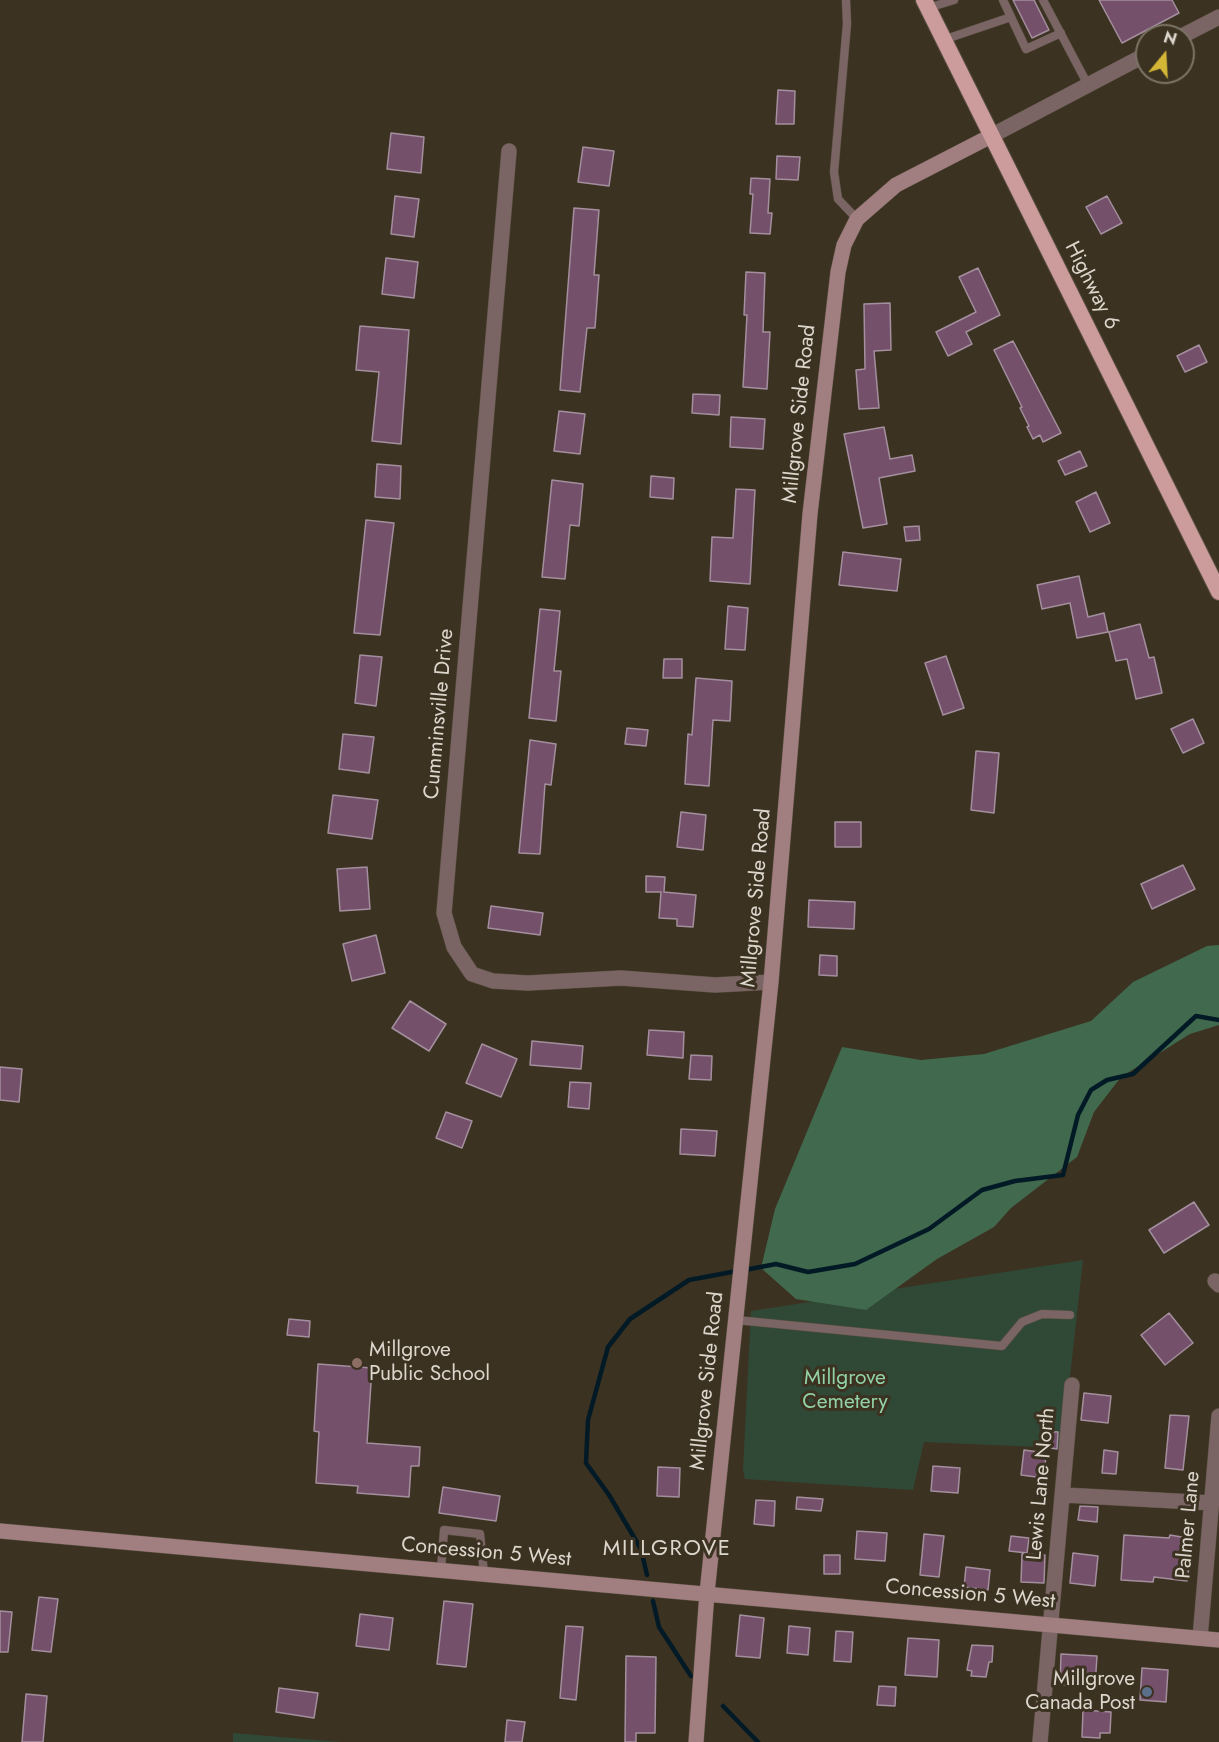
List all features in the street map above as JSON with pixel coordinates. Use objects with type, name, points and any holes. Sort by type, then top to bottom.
[{"type":"highway","name":"Highway 6","points":[[926,4],[1219,592]]},
{"type":"main road","name":"Millgrove Side Road","points":[[696,1742],[707,1593],[771,982],[810,514],[833,306],[844,245],[857,219],[896,185],[990,136]]},
{"type":"main road","name":"Concession 5 West","points":[[0,1531],[1219,1640]]},
{"type":"street","points":[[1195,29],[1219,17]]},
{"type":"street","points":[[990,136],[1135,60]]},
{"type":"street","name":"Cumminsville Drive","points":[[509,151],[444,913],[454,947],[472,974],[494,981],[528,983],[621,978],[715,985],[771,982]]},
{"type":"street","name":"Lewis Lane North","points":[[1040,1742],[1049,1623],[1064,1495],[1071,1385]]},
{"type":"street","name":"Palmer Lane","points":[[1200,1638],[1219,1416]]},
{"type":"street","points":[[1064,1495],[1212,1503]]},
{"type":"lane","points":[[846,0],[847,24],[834,172],[838,199],[857,219]]},
{"type":"lane","points":[[926,4],[954,0]]},
{"type":"lane","points":[[1003,0],[1026,49],[1061,33]]},
{"type":"lane","points":[[1043,0],[1046,14],[1061,33],[1088,85]]},
{"type":"lane","points":[[1007,8],[1016,5]]},
{"type":"lane","points":[[944,40],[1011,17]]},
{"type":"lane","points":[[1017,30],[1026,26]]},
{"type":"lane","points":[[736,1320],[1002,1347],[1022,1322],[1042,1314],[1070,1315]]},
{"type":"lane","points":[[441,1570],[444,1530],[480,1534],[484,1574]]},
{"type":"green space","points":[[1219,945],[1219,1025],[1190,1034],[1121,1077],[1094,1112],[1077,1157],[1011,1208],[994,1227],[937,1259],[866,1310],[796,1299],[761,1268],[775,1209],[842,1047],[921,1060],[984,1054],[1091,1021],[1133,982],[1207,946]]},
{"type":"green space","name":"Millgrove Cemetery","points":[[1083,1260],[1062,1448],[924,1442],[913,1490],[745,1479],[743,1470],[751,1311]]},
{"type":"green space","points":[[233,1733],[340,1742],[233,1742]]},
{"type":"building","points":[[1013,0],[1034,0],[1049,30],[1032,38]]},
{"type":"building","points":[[1099,0],[1172,0],[1179,13],[1158,24],[1135,24],[1135,36],[1122,43]]},
{"type":"building","points":[[778,90],[795,91],[794,124],[776,124]]},
{"type":"building","points":[[391,133],[424,137],[421,173],[387,169]]},
{"type":"building","points":[[583,147],[614,151],[609,186],[578,182]]},
{"type":"building","points":[[777,156],[800,157],[798,180],[776,179]]},
{"type":"building","points":[[751,178],[770,179],[768,213],[772,213],[770,234],[750,233],[753,194],[750,194]]},
{"type":"building","points":[[395,196],[419,199],[414,237],[391,234]]},
{"type":"building","points":[[1107,196],[1122,223],[1101,234],[1086,207]]},
{"type":"building","points":[[574,208],[599,210],[594,275],[599,275],[595,328],[587,328],[580,392],[560,390]]},
{"type":"building","points":[[386,258],[418,262],[414,298],[382,294]]},
{"type":"building","points":[[978,268],[1000,315],[966,332],[972,344],[948,356],[936,332],[976,312],[959,277]]},
{"type":"building","points":[[746,272],[765,273],[763,332],[770,332],[767,389],[743,387],[747,315],[744,315]]},
{"type":"building","points":[[890,303],[891,350],[874,351],[879,408],[859,409],[856,370],[865,369],[864,304]]},
{"type":"building","points":[[360,326],[409,330],[401,444],[372,441],[379,372],[356,370]]},
{"type":"building","points":[[1013,341],[1061,433],[1043,442],[1040,435],[1033,439],[1020,408],[1022,407],[994,350]]},
{"type":"building","points":[[1199,345],[1207,362],[1185,372],[1177,356]]},
{"type":"building","points":[[693,394],[720,395],[719,415],[692,413]]},
{"type":"building","points":[[559,411],[585,414],[580,454],[554,451]]},
{"type":"building","points":[[731,417],[765,419],[763,449],[730,447]]},
{"type":"building","points":[[884,427],[890,459],[912,455],[915,471],[879,478],[887,524],[863,528],[844,434]]},
{"type":"building","points":[[1080,451],[1087,466],[1065,475],[1058,461]]},
{"type":"building","points":[[377,464],[401,466],[400,499],[375,497]]},
{"type":"building","points":[[651,476],[674,478],[673,499],[650,497]]},
{"type":"building","points":[[552,480],[583,484],[579,526],[570,525],[565,579],[542,577]]},
{"type":"building","points":[[736,489],[755,490],[750,584],[710,581],[712,537],[733,538]]},
{"type":"building","points":[[1096,492],[1110,523],[1090,532],[1076,502]]},
{"type":"building","points":[[366,520],[394,523],[380,635],[354,633]]},
{"type":"building","points":[[919,526],[920,540],[906,541],[904,527]]},
{"type":"building","points":[[843,552],[901,559],[897,591],[839,585]]},
{"type":"building","points":[[1079,576],[1088,617],[1104,613],[1108,632],[1077,638],[1070,603],[1042,609],[1037,585]]},
{"type":"building","points":[[728,606],[748,608],[745,650],[725,649]]},
{"type":"building","points":[[540,609],[560,611],[554,671],[561,671],[556,721],[529,718]]},
{"type":"building","points":[[1140,624],[1149,658],[1154,657],[1162,693],[1136,699],[1127,659],[1116,661],[1109,632]]},
{"type":"building","points":[[360,655],[382,657],[376,706],[355,703]]},
{"type":"building","points":[[946,656],[964,708],[943,715],[925,663]]},
{"type":"building","points":[[664,659],[682,659],[682,678],[663,678]]},
{"type":"building","points":[[696,678],[732,681],[730,721],[713,720],[709,786],[685,784],[688,734],[692,735]]},
{"type":"building","points":[[1193,719],[1204,743],[1183,753],[1171,729]]},
{"type":"building","points":[[627,728],[648,730],[646,746],[625,744]]},
{"type":"building","points":[[343,734],[374,737],[369,773],[339,769]]},
{"type":"building","points":[[530,740],[556,744],[551,785],[545,784],[540,854],[519,853]]},
{"type":"building","points":[[976,751],[999,753],[994,813],[971,810]]},
{"type":"building","points":[[333,795],[378,800],[372,839],[328,833]]},
{"type":"building","points":[[681,812],[706,815],[703,850],[677,847]]},
{"type":"building","points":[[835,822],[861,822],[861,847],[835,847]]},
{"type":"building","points":[[1183,865],[1195,889],[1152,909],[1141,884]]},
{"type":"building","points":[[367,867],[370,909],[340,911],[337,869]]},
{"type":"building","points":[[646,876],[665,877],[664,892],[696,895],[693,927],[677,926],[677,919],[659,918],[661,892],[646,892]]},
{"type":"building","points":[[809,900],[855,902],[854,929],[808,927]]},
{"type":"building","points":[[491,906],[543,913],[540,935],[488,928]]},
{"type":"building","points":[[376,935],[385,973],[352,981],[343,944]]},
{"type":"building","points":[[820,955],[837,956],[837,976],[819,975]]},
{"type":"building","points":[[410,1001],[446,1024],[429,1051],[392,1028]]},
{"type":"building","points":[[649,1030],[684,1032],[683,1058],[647,1055]]},
{"type":"building","points":[[532,1041],[583,1046],[581,1069],[530,1065]]},
{"type":"building","points":[[482,1044],[517,1059],[501,1097],[466,1083]]},
{"type":"building","points":[[691,1055],[712,1056],[711,1080],[689,1079]]},
{"type":"building","points":[[0,1067],[22,1069],[19,1102],[0,1100]]},
{"type":"building","points":[[570,1082],[591,1083],[589,1109],[568,1107]]},
{"type":"building","points":[[446,1112],[472,1121],[462,1148],[436,1138]]},
{"type":"building","points":[[681,1129],[717,1131],[715,1156],[680,1154]]},
{"type":"building","points":[[1194,1202],[1209,1225],[1164,1253],[1149,1230]]},
{"type":"building","points":[[1169,1313],[1193,1343],[1165,1365],[1141,1335]]},
{"type":"building","points":[[289,1319],[310,1321],[309,1337],[287,1335]]},
{"type":"building","points":[[318,1364],[372,1368],[367,1443],[420,1447],[419,1466],[411,1466],[409,1497],[357,1493],[358,1486],[316,1483],[319,1432],[314,1431]]},
{"type":"building","points":[[1084,1393],[1111,1396],[1108,1423],[1081,1420]]},
{"type":"building","points":[[1170,1415],[1189,1416],[1183,1470],[1165,1468]]},
{"type":"building","points":[[1045,1431],[1058,1432],[1057,1449],[1043,1447]]},
{"type":"building","points":[[1024,1450],[1046,1453],[1044,1478],[1021,1475]]},
{"type":"building","points":[[1104,1450],[1118,1452],[1116,1474],[1102,1473]]},
{"type":"building","points":[[933,1466],[960,1468],[958,1493],[931,1491]]},
{"type":"building","points":[[658,1467],[680,1468],[679,1497],[657,1496]]},
{"type":"building","points":[[443,1487],[500,1496],[496,1521],[439,1513]]},
{"type":"building","points":[[797,1497],[823,1499],[821,1511],[796,1509]]},
{"type":"building","points":[[756,1500],[775,1501],[774,1526],[754,1524]]},
{"type":"building","points":[[1080,1506],[1098,1507],[1097,1522],[1078,1520]]},
{"type":"building","points":[[857,1531],[887,1533],[885,1561],[855,1559]]},
{"type":"building","points":[[924,1534],[944,1536],[939,1577],[920,1575]]},
{"type":"building","points":[[1124,1535],[1169,1538],[1170,1535],[1193,1539],[1187,1581],[1154,1577],[1153,1582],[1121,1580]]},
{"type":"building","points":[[1011,1536],[1029,1538],[1027,1553],[1009,1551]]},
{"type":"building","points":[[1073,1553],[1098,1556],[1095,1586],[1070,1583]]},
{"type":"building","points":[[1022,1554],[1045,1555],[1044,1583],[1021,1582]]},
{"type":"building","points":[[824,1555],[840,1555],[840,1574],[824,1574]]},
{"type":"building","points":[[966,1567],[990,1570],[988,1590],[964,1587]]},
{"type":"building","points":[[39,1597],[58,1599],[51,1652],[32,1650]]},
{"type":"building","points":[[444,1601],[473,1604],[466,1667],[437,1664]]},
{"type":"building","points":[[0,1611],[12,1612],[8,1652],[0,1652]]},
{"type":"building","points":[[360,1614],[393,1618],[389,1650],[356,1646]]},
{"type":"building","points":[[740,1615],[764,1618],[760,1658],[736,1656]]},
{"type":"building","points":[[566,1626],[583,1627],[576,1700],[560,1698]]},
{"type":"building","points":[[789,1626],[810,1628],[808,1655],[787,1653]]},
{"type":"building","points":[[836,1631],[853,1632],[851,1662],[834,1661]]},
{"type":"building","points":[[908,1638],[939,1640],[937,1677],[905,1675]]},
{"type":"building","points":[[972,1645],[993,1646],[992,1662],[989,1662],[986,1677],[971,1676],[972,1671],[967,1670]]},
{"type":"building","points":[[1061,1654],[1097,1656],[1095,1687],[1060,1685]]},
{"type":"building","points":[[626,1656],[656,1657],[655,1733],[636,1733],[636,1742],[625,1742]]},
{"type":"building","points":[[1142,1668],[1168,1670],[1166,1702],[1140,1700]]},
{"type":"building","points":[[879,1686],[896,1687],[895,1706],[877,1705]]},
{"type":"building","points":[[279,1688],[318,1693],[314,1718],[276,1712]]},
{"type":"building","points":[[26,1694],[47,1696],[43,1742],[22,1742]]},
{"type":"building","points":[[1083,1710],[1111,1712],[1110,1733],[1100,1733],[1100,1738],[1082,1737]]},
{"type":"building","points":[[507,1720],[525,1722],[522,1742],[505,1742]]},
{"type":"waterway","points":[[745,1270],[776,1264],[808,1272],[855,1264],[929,1229],[982,1190],[1015,1181],[1063,1175],[1078,1115],[1091,1090],[1107,1080],[1133,1074],[1196,1016],[1219,1020]]},
{"type":"waterway","points":[[647,1575],[641,1549],[609,1495],[586,1463],[588,1420],[608,1347],[630,1319],[689,1280],[737,1271]]},
{"type":"waterway","points":[[653,1601],[659,1627],[691,1676]]},
{"type":"waterway","points":[[723,1706],[758,1742]]},
{"type":"place","name":"Millgrove Public School","points":[[357,1363]]},
{"type":"place","name":"Millgrove Canada Post","points":[[1147,1692]]},
{"type":"district","name":"MILLGROVE","points":[[667,1550]]}]
